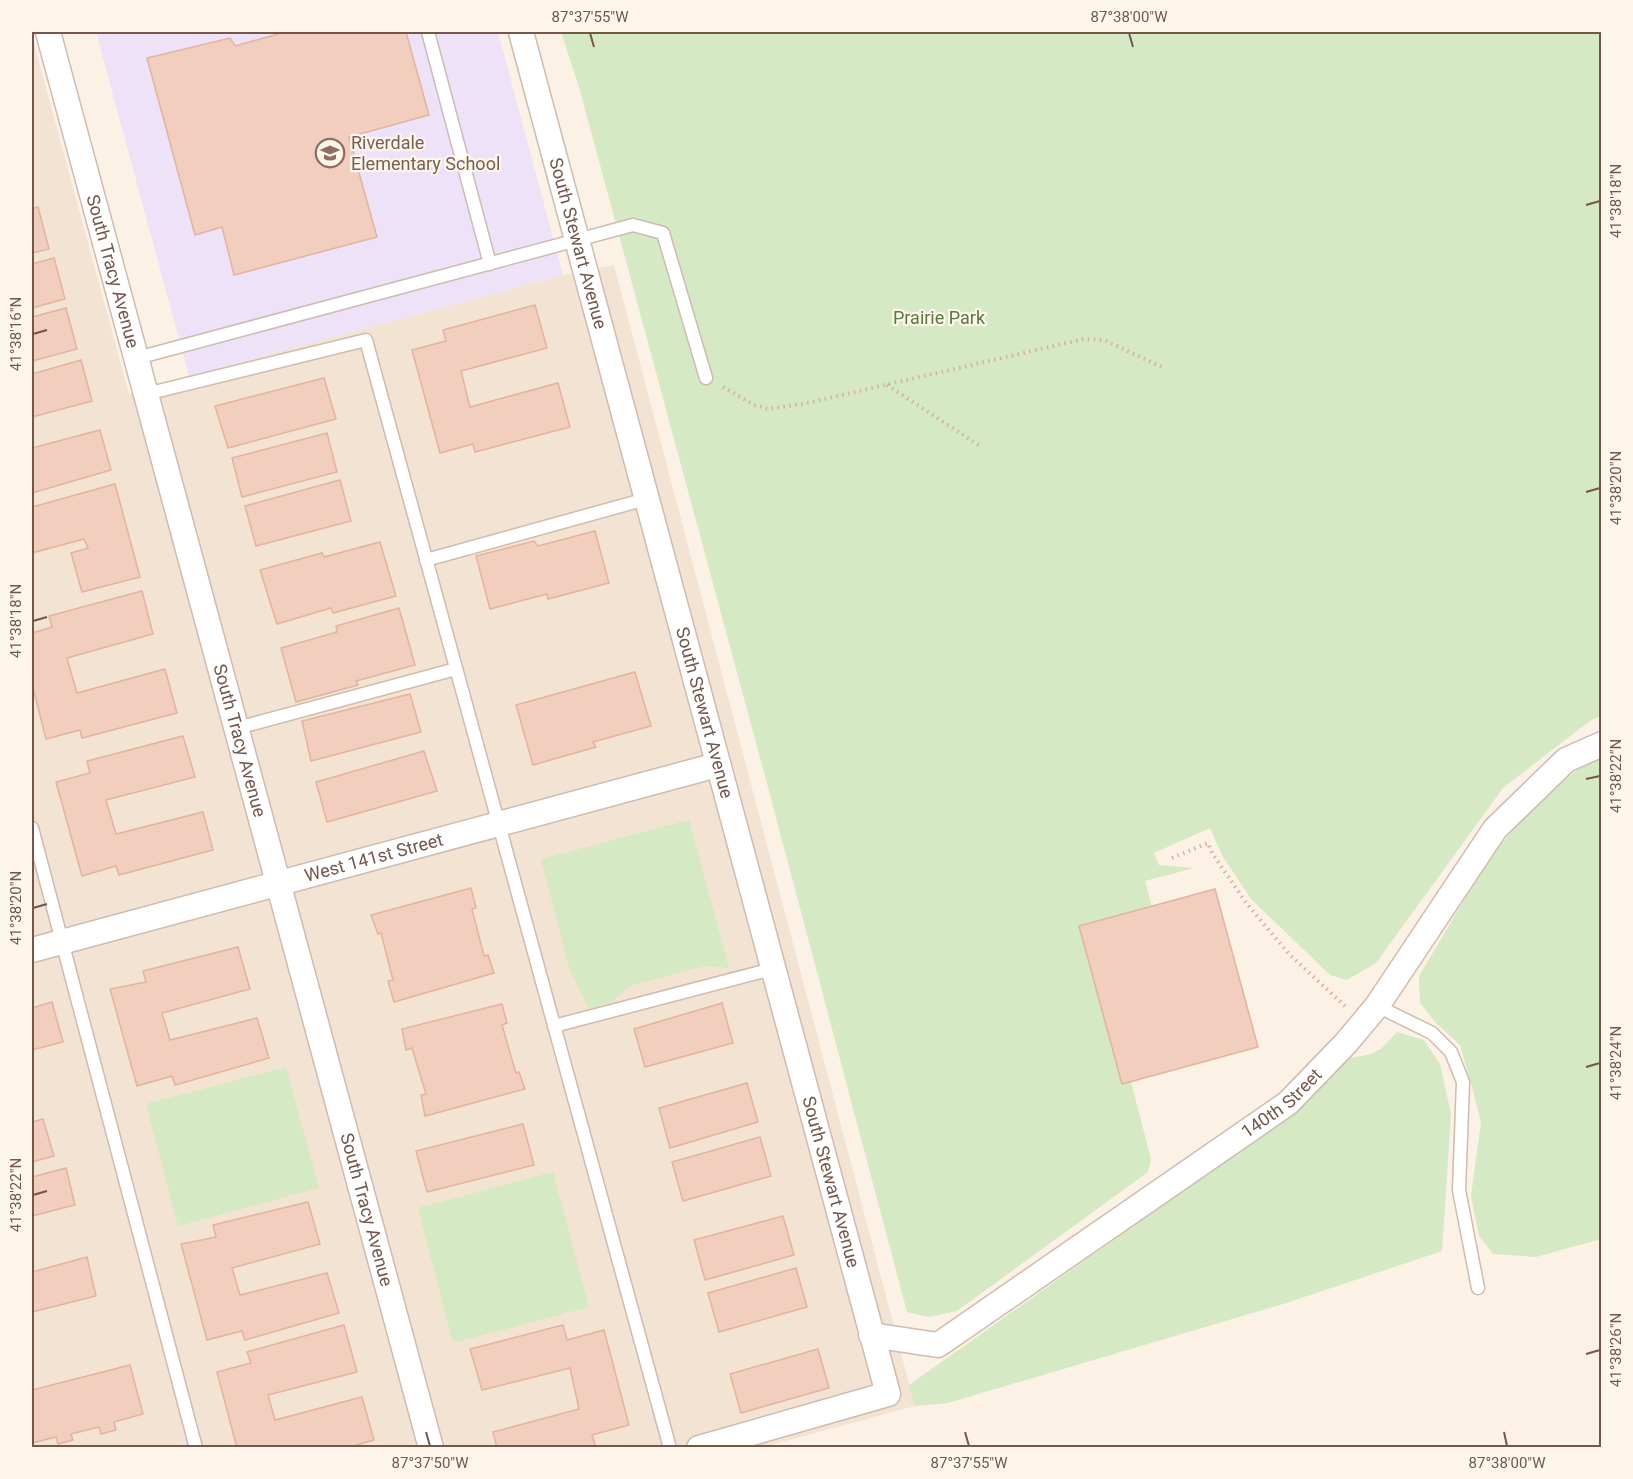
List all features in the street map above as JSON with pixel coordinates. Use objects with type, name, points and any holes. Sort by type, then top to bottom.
[{"type":"street","name":"South Tracy Avenue","points":[[48,32],[431,1448]]},
{"type":"street","name":"South Stewart Avenue","points":[[520,32],[888,1394],[699,1448]]},
{"type":"street","name":"140th Street","points":[[871,1335],[938,1345],[1288,1103],[1346,1043],[1370,1014],[1495,829],[1566,760],[1602,744]]},
{"type":"street","name":"West 141st Street","points":[[32,950],[717,765]]},
{"type":"lane","points":[[428,32],[490,264]]},
{"type":"lane","points":[[137,358],[633,225],[663,233],[706,378]]},
{"type":"lane","points":[[146,394],[366,340],[670,1448]]},
{"type":"lane","points":[[426,560],[646,500]]},
{"type":"lane","points":[[237,728],[456,669]]},
{"type":"lane","points":[[32,828],[195,1448]]},
{"type":"lane","points":[[554,1026],[772,969]]},
{"type":"lane","points":[[1370,1014],[1432,1033],[1451,1052],[1463,1082],[1458,1190],[1478,1288]]},
{"type":"path","points":[[706,378],[754,405],[768,409],[887,385],[1084,339],[1104,340],[1164,368]]},
{"type":"path","points":[[887,385],[980,446]]},
{"type":"path","points":[[1172,858],[1208,843],[1212,853],[1247,904],[1289,954],[1370,1014]]},
{"type":"shaded area","name":"Riverdale Elementary School","points":[[96,32],[498,32],[563,275],[189,376]]},
{"type":"shaded area","points":[[32,36],[129,394],[563,275],[614,265],[915,1406],[763,1447],[32,1447]]},
{"type":"green space","name":"Prairie Park","points":[[561,32],[1601,32],[1601,716],[1591,720],[1503,788],[1376,963],[1347,980],[1330,975],[1251,899],[1223,857],[1210,828],[1154,853],[1159,865],[1194,868],[1145,881],[1152,907],[1079,927],[1122,1084],[1131,1082],[1151,1159],[1148,1172],[957,1311],[929,1317],[907,1312],[579,87]]},
{"type":"green space","points":[[1601,758],[1601,1239],[1536,1257],[1493,1254],[1479,1236],[1471,1196],[1481,1122],[1472,1087],[1460,1045],[1436,1023],[1420,1003],[1419,976],[1491,855],[1537,804],[1578,769]]},
{"type":"green space","points":[[689,820],[729,968],[705,966],[632,985],[610,1003],[589,1009],[570,971],[541,859]]},
{"type":"green space","points":[[1397,1032],[1424,1040],[1440,1064],[1451,1114],[1442,1251],[1283,1304],[948,1403],[915,1406],[909,1385],[1286,1118],[1337,1060],[1368,1055],[1381,1049]]},
{"type":"green space","points":[[286,1067],[319,1188],[178,1226],[146,1104]]},
{"type":"green space","points":[[553,1172],[589,1307],[453,1343],[418,1208]]},
{"type":"building","points":[[285,32],[406,32],[429,115],[349,137],[377,237],[234,275],[222,227],[195,235],[147,58],[230,38],[235,46]]},
{"type":"building","points":[[38,207],[49,249],[32,253],[32,209]]},
{"type":"building","points":[[54,258],[65,299],[32,308],[32,264]]},
{"type":"building","points":[[535,305],[547,348],[461,371],[470,407],[558,383],[570,427],[475,452],[473,444],[440,453],[412,350],[446,341],[443,330]]},
{"type":"building","points":[[66,308],[77,349],[32,361],[32,317]]},
{"type":"building","points":[[81,360],[92,401],[32,417],[32,374]]},
{"type":"building","points":[[324,378],[336,419],[228,448],[215,406]]},
{"type":"building","points":[[100,430],[111,470],[32,493],[32,448]]},
{"type":"building","points":[[327,433],[337,472],[242,497],[232,458]]},
{"type":"building","points":[[340,480],[351,521],[256,546],[245,506]]},
{"type":"building","points":[[115,484],[140,577],[82,592],[71,553],[88,548],[84,539],[32,553],[32,507]]},
{"type":"building","points":[[595,531],[609,583],[548,599],[547,594],[490,609],[476,556],[534,541],[538,546]]},
{"type":"building","points":[[380,542],[396,596],[333,613],[331,608],[277,624],[260,570],[322,553],[324,557]]},
{"type":"building","points":[[142,591],[153,634],[67,658],[77,693],[165,669],[177,713],[82,738],[80,730],[46,739],[32,684],[32,633],[52,627],[49,616]]},
{"type":"building","points":[[399,608],[415,665],[356,681],[358,685],[296,702],[281,648],[337,632],[336,626]]},
{"type":"building","points":[[635,672],[651,726],[593,742],[596,747],[533,765],[516,705]]},
{"type":"building","points":[[410,694],[421,732],[311,761],[302,721]]},
{"type":"building","points":[[183,736],[195,777],[106,800],[116,834],[203,812],[213,850],[119,875],[116,866],[82,876],[56,782],[90,773],[87,761]]},
{"type":"building","points":[[424,751],[437,791],[327,822],[316,782]]},
{"type":"building","points":[[471,888],[476,908],[472,909],[484,956],[488,955],[494,973],[394,1002],[388,981],[393,980],[381,933],[378,934],[371,915]]},
{"type":"building","points":[[1215,889],[1258,1047],[1122,1084],[1079,926]]},
{"type":"building","points":[[238,947],[250,989],[162,1013],[170,1040],[257,1018],[269,1058],[175,1085],[172,1076],[137,1086],[110,989],[146,982],[143,971]]},
{"type":"building","points":[[52,1002],[63,1042],[32,1050],[32,1008]]},
{"type":"building","points":[[722,1003],[733,1043],[645,1067],[634,1029]]},
{"type":"building","points":[[502,1004],[507,1023],[502,1025],[516,1073],[519,1072],[525,1089],[425,1116],[421,1095],[426,1094],[412,1048],[406,1050],[402,1029]]},
{"type":"building","points":[[747,1083],[758,1122],[670,1148],[659,1108]]},
{"type":"building","points":[[43,1119],[54,1156],[32,1162],[32,1122]]},
{"type":"building","points":[[523,1124],[534,1165],[427,1192],[416,1151]]},
{"type":"building","points":[[760,1137],[771,1176],[683,1201],[672,1162]]},
{"type":"building","points":[[66,1168],[75,1205],[32,1216],[32,1177]]},
{"type":"building","points":[[308,1202],[320,1244],[232,1268],[240,1295],[327,1273],[339,1313],[245,1340],[242,1331],[207,1340],[181,1244],[216,1237],[213,1225]]},
{"type":"building","points":[[783,1216],[794,1255],[705,1280],[694,1240]]},
{"type":"building","points":[[87,1257],[96,1296],[32,1312],[32,1272]]},
{"type":"building","points":[[796,1268],[807,1307],[719,1332],[708,1293]]},
{"type":"building","points":[[344,1325],[357,1372],[268,1395],[275,1420],[362,1397],[374,1440],[346,1448],[237,1448],[217,1372],[251,1363],[247,1352]]},
{"type":"building","points":[[563,1325],[567,1340],[604,1330],[629,1425],[592,1435],[596,1448],[497,1448],[493,1432],[579,1409],[570,1368],[482,1390],[470,1349]]},
{"type":"building","points":[[818,1349],[829,1388],[741,1413],[730,1374]]},
{"type":"building","points":[[130,1365],[143,1414],[114,1422],[116,1430],[101,1434],[99,1427],[71,1434],[73,1440],[58,1444],[56,1437],[32,1443],[32,1390]]},
{"type":"place","name":"Riverdale Elementary School","points":[[330,153]]}]
